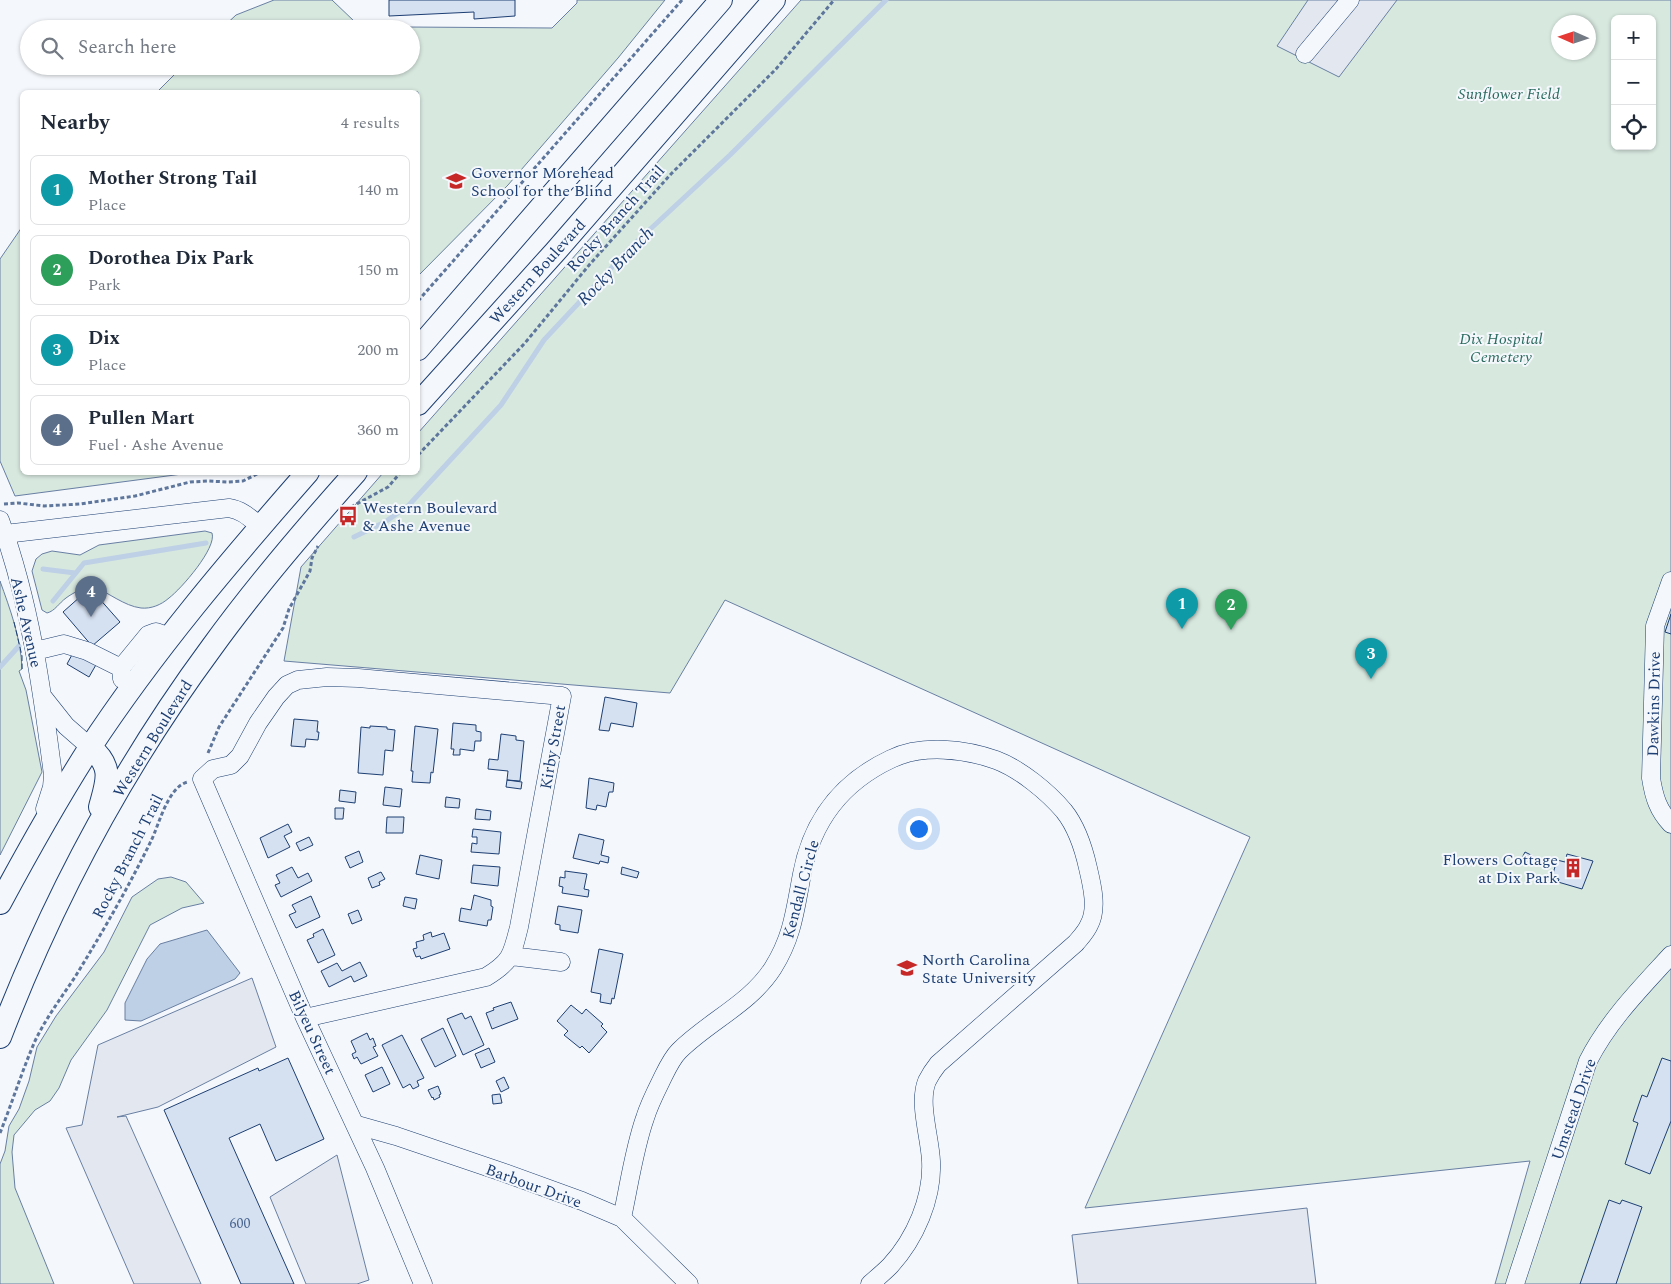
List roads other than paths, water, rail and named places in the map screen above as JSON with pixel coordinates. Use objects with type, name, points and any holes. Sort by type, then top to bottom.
[{"type":"main road","points":[[420,346],[721,0]]},
{"type":"main road","name":"Western Boulevard","points":[[420,402],[555,252],[774,0]]},
{"type":"main road","points":[[0,903],[34,840],[90,748],[131,689],[170,637],[260,526],[305,475]]},
{"type":"main road","name":"Western Boulevard","points":[[0,1037],[42,936],[95,830],[166,714],[190,677],[262,580],[353,475]]},
{"type":"main road","points":[[260,526],[288,550]]},
{"type":"main road","points":[[90,748],[104,761],[107,773],[95,830]]},
{"type":"street","points":[[1305,54],[1350,0]]},
{"type":"street","points":[[3,527],[229,508],[239,510],[260,526]]},
{"type":"street","name":"Ashe Avenue","points":[[3,527],[22,594],[35,651],[53,775],[52,787],[34,840]]},
{"type":"street","name":"Dawkins Drive","points":[[1671,581],[1655,626],[1651,778],[1654,796],[1662,814],[1671,824]]},
{"type":"street","points":[[131,689],[122,679],[121,668],[148,635],[156,632],[170,637]]},
{"type":"street","points":[[35,651],[64,644],[88,651],[121,668]]},
{"type":"street","name":"Kirby Street","points":[[202,779],[213,769],[231,765],[240,756],[258,723],[276,696],[287,685],[298,680],[327,677],[358,678],[562,696],[521,918],[511,956]]},
{"type":"street","name":"Ashe Avenue","points":[[43,697],[66,726],[90,748]]},
{"type":"street","name":"Kendall Circle","points":[[622,1218],[644,1118],[666,1069],[678,1051],[746,998],[772,968],[791,931],[809,847],[818,824],[829,808],[843,792],[866,774],[892,758],[909,752],[928,750],[973,754],[998,761],[1036,784],[1065,812],[1085,854],[1092,883],[1094,910],[1090,924],[1076,943],[938,1064],[927,1081],[924,1096],[931,1160],[931,1179],[926,1201],[913,1233],[902,1250],[890,1266],[870,1284]]},
{"type":"street","name":"Bilyeu Street","points":[[202,779],[305,1018],[356,1126],[423,1284]]},
{"type":"street","name":"Umstead Drive","points":[[1516,1284],[1588,1061],[1603,1035],[1624,1006],[1671,955]]},
{"type":"street","points":[[305,1018],[486,977],[500,968],[511,956],[561,962]]},
{"type":"street","name":"Barbour Drive","points":[[356,1126],[396,1136],[502,1172],[582,1201],[622,1218],[674,1276],[689,1284]]},
{"type":"water","points":[[207,930],[240,973],[235,979],[141,1021],[125,1020],[125,1003],[147,959],[160,944]]},
{"type":"waterway","name":"Rocky Branch","points":[[354,537],[385,522],[408,506],[501,405],[544,340],[631,247],[730,155],[886,0]]},
{"type":"waterway","name":"Rocky Branch","points":[[53,601],[84,563],[206,543]]},
{"type":"waterway","points":[[43,569],[75,573]]},
{"type":"waterway","name":"Rocky Branch","points":[[0,667],[19,646]]},
{"type":"place","name":"Governor Morehead School for the Blind","points":[[456,181]]},
{"type":"place","name":"Western Boulevard & Ashe Avenue","points":[[348,516]]},
{"type":"place","name":"Pullen Mart","points":[[91,617]]},
{"type":"place","name":"Mother Strong Tail","points":[[1182,629]]},
{"type":"place","name":"Dorothea Dix Park","points":[[1231,630]]},
{"type":"place","name":"Dix","points":[[1371,679]]},
{"type":"place","name":"Flowers Cottage at Dix Park","points":[[1573,868]]},
{"type":"place","name":"North Carolina State University","points":[[907,968]]},
{"type":"park label","name":"Sunflower Field","points":[[1509,93]]},
{"type":"park label","name":"Dix Hospital Cemetery","points":[[1501,347]]}]
